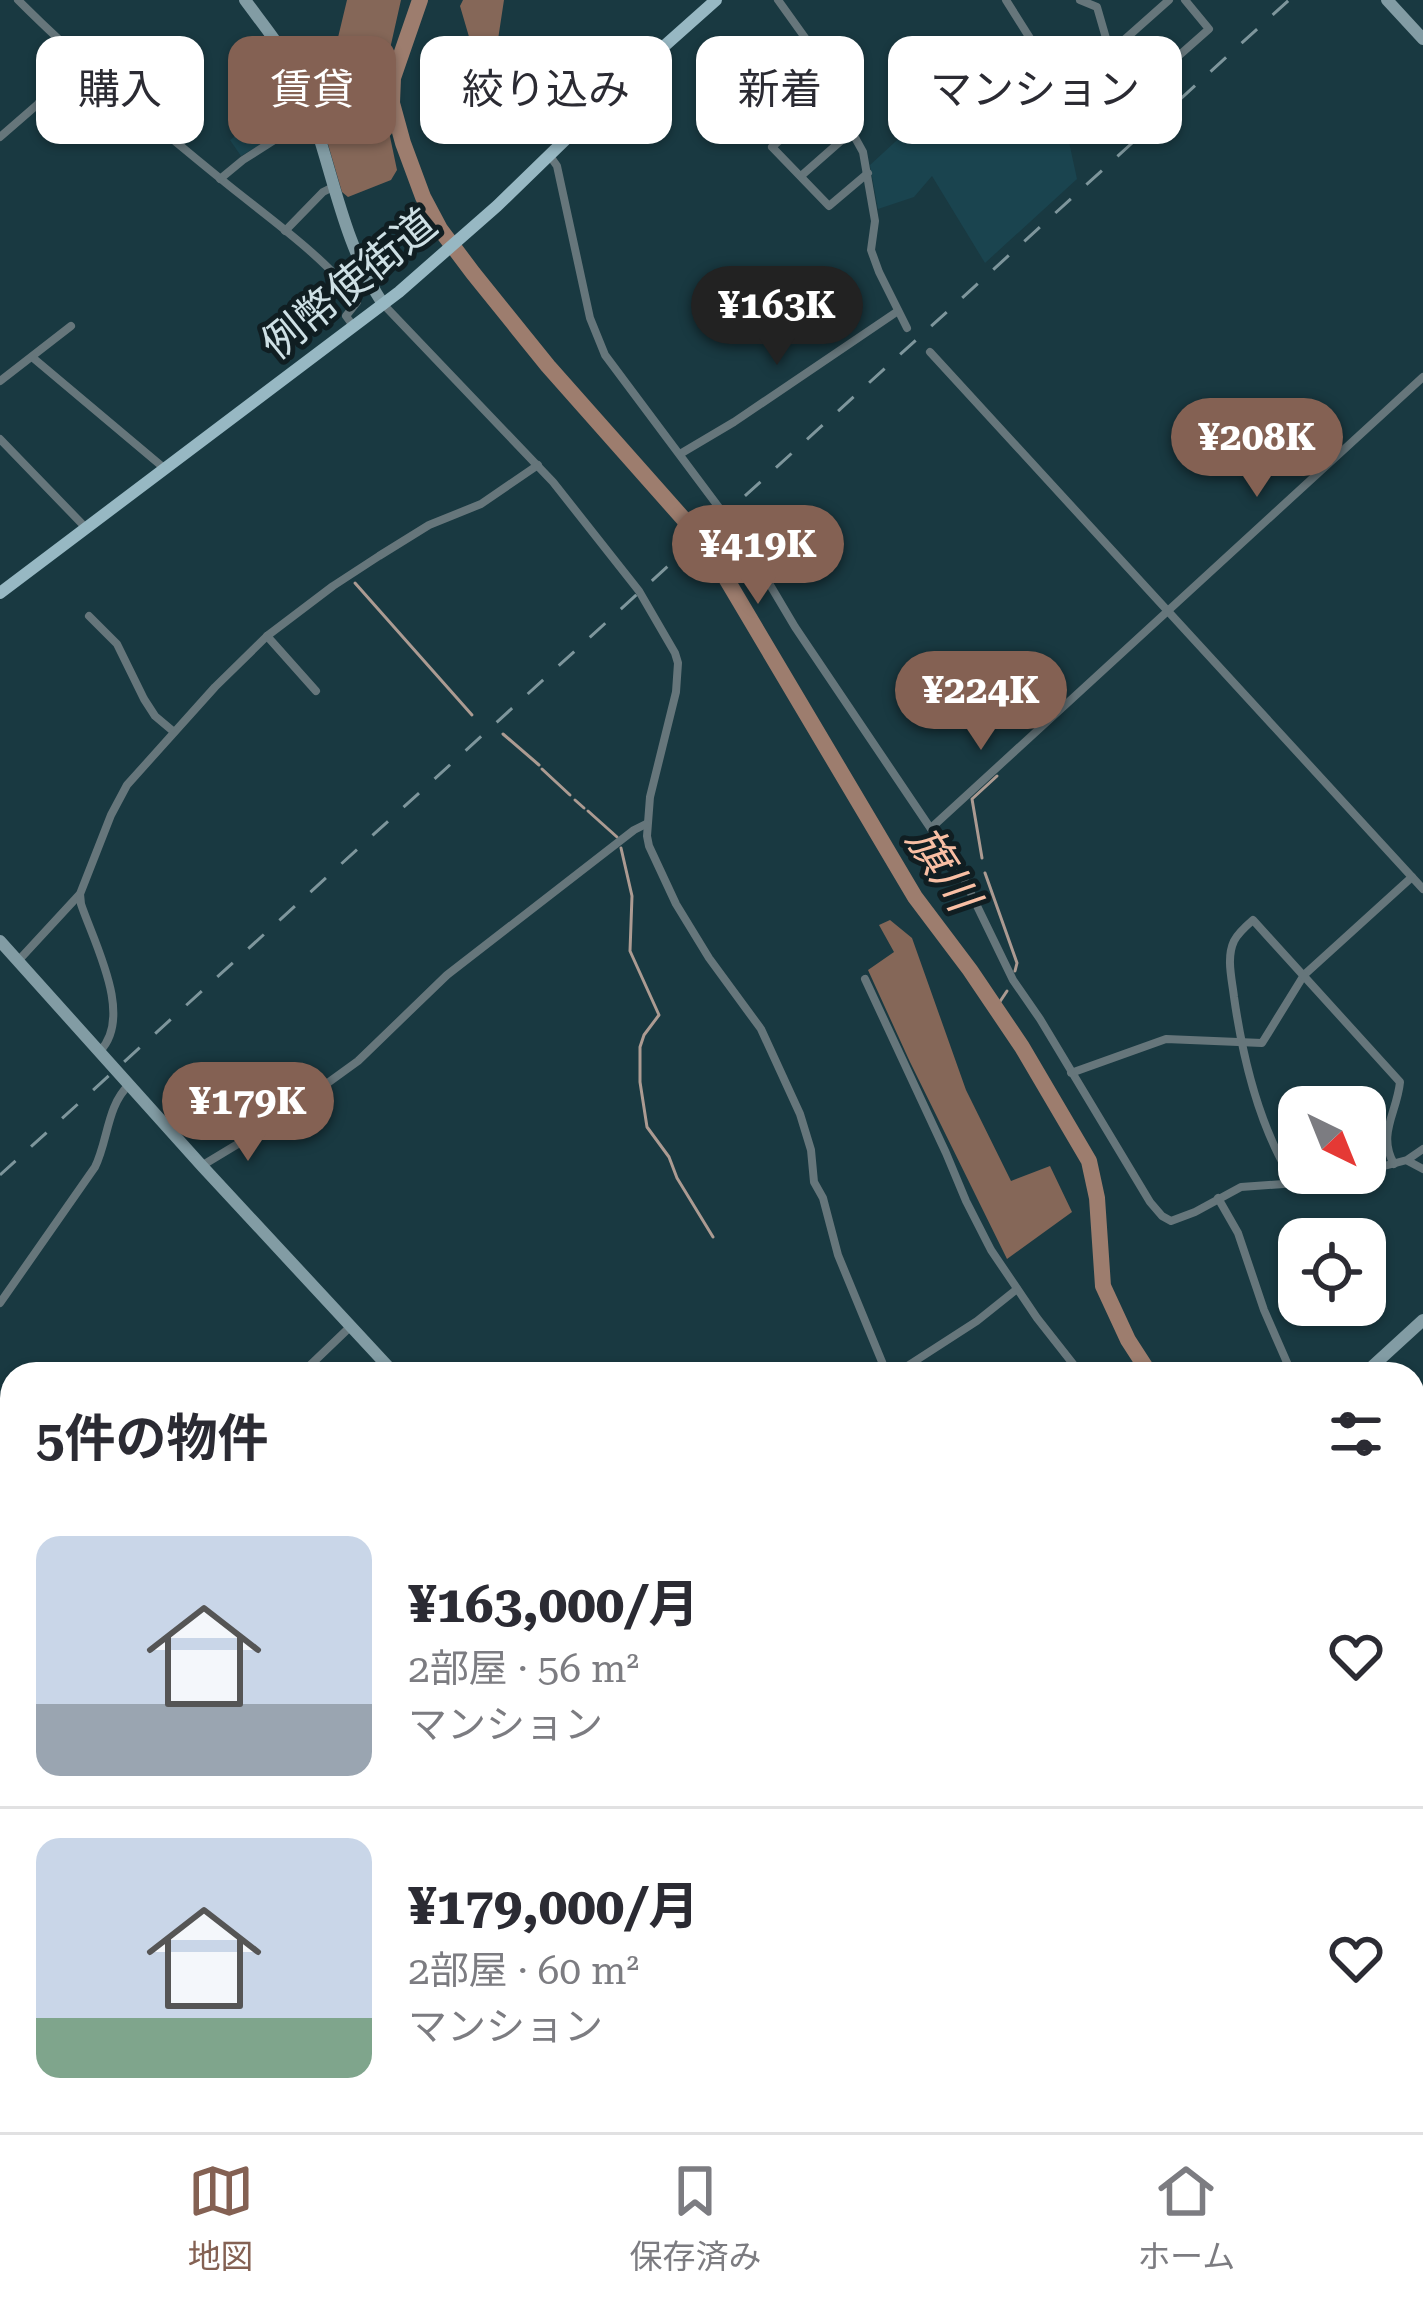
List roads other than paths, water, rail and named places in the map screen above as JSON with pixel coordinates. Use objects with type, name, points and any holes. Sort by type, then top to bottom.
[{"type":"main road","name":"例幣使街道","points":[[0,593],[388,300],[487,215],[716,0]]},
{"type":"street","points":[[18,0],[55,36]]},
{"type":"street","points":[[245,0],[271,36]]},
{"type":"street","points":[[778,0],[804,36]]},
{"type":"street","points":[[1006,0],[1029,36]]},
{"type":"street","points":[[1080,0],[1097,7],[1107,36]]},
{"type":"street","points":[[1128,36],[1169,0]]},
{"type":"street","points":[[1182,53],[1209,29],[1185,0]]},
{"type":"street","points":[[1388,0],[1423,39]]},
{"type":"street","points":[[0,137],[36,106]]},
{"type":"street","points":[[177,144],[285,231],[356,299],[357,305],[346,316],[354,327]]},
{"type":"street","points":[[220,179],[268,144]]},
{"type":"street","points":[[321,144],[353,249],[388,300],[538,465],[640,591],[675,653],[676,692],[650,797],[649,846],[662,879],[710,958],[761,1029],[800,1114],[814,1182],[838,1255],[886,1362]]},
{"type":"street","points":[[775,144],[772,147],[829,206],[868,173]]},
{"type":"street","points":[[801,176],[837,144]]},
{"type":"street","points":[[858,144],[875,220],[871,250],[907,328]]},
{"type":"street","points":[[549,155],[557,166],[605,355],[744,541],[795,627],[962,875],[1013,980],[1150,1202],[1171,1221],[1252,1184],[1278,1184]]},
{"type":"street","points":[[285,231],[333,187]]},
{"type":"street","points":[[680,454],[898,311]]},
{"type":"street","points":[[0,381],[71,326]]},
{"type":"street","points":[[930,352],[1423,889]]},
{"type":"street","points":[[32,357],[165,469]]},
{"type":"street","points":[[931,828],[1423,376]]},
{"type":"street","points":[[0,439],[86,528]]},
{"type":"street","points":[[18,961],[80,894],[119,800],[143,765],[266,636],[379,556],[429,526],[482,504],[538,465]]},
{"type":"street","points":[[89,616],[117,644],[155,716],[174,731]]},
{"type":"street","points":[[266,636],[316,691]]},
{"type":"street","points":[[202,1166],[271,1124],[358,1061],[448,975],[647,824]]},
{"type":"street","points":[[1071,1073],[1166,1039],[1257,1043],[1266,1039],[1304,975],[1412,877]]},
{"type":"street","points":[[80,894],[111,994],[112,1030],[100,1052]]},
{"type":"street","points":[[1278,1151],[1241,1043],[1230,970],[1234,941],[1252,920],[1400,1082],[1385,1137],[1394,1164]]},
{"type":"street","points":[[0,941],[384,1362]]},
{"type":"street","points":[[865,980],[991,1250],[1072,1362]]},
{"type":"street","points":[[0,1303],[95,1167],[116,1099],[130,1084]]},
{"type":"street","points":[[1386,1166],[1423,1149]]},
{"type":"street","points":[[1407,1160],[1423,1169]]},
{"type":"street","points":[[1218,1198],[1238,1233],[1287,1362]]},
{"type":"street","points":[[911,1362],[976,1322],[1017,1289]]},
{"type":"street","points":[[1377,1362],[1423,1320]]},
{"type":"street","points":[[314,1362],[351,1326]]},
{"type":"waterway","name":"旗川","points":[[420,0],[393,78],[392,103],[423,197],[473,273],[688,524],[724,575],[915,897],[1022,1047],[1089,1161],[1097,1198],[1103,1286],[1142,1362]]},
{"type":"waterway","points":[[355,583],[472,715]]},
{"type":"waterway","points":[[503,734],[539,765]]},
{"type":"waterway","points":[[542,769],[570,795]]},
{"type":"waterway","points":[[982,858],[972,799],[997,776]]},
{"type":"waterway","points":[[575,800],[584,808]]},
{"type":"waterway","points":[[588,811],[617,837]]},
{"type":"waterway","points":[[621,848],[632,896],[630,951],[659,1015],[640,1047],[647,1127],[713,1237]]},
{"type":"waterway","points":[[985,873],[1017,963],[1015,971]]},
{"type":"waterway","points":[[995,1009],[1007,991]]},
{"type":"railway","points":[[0,1175],[1289,0]]}]
